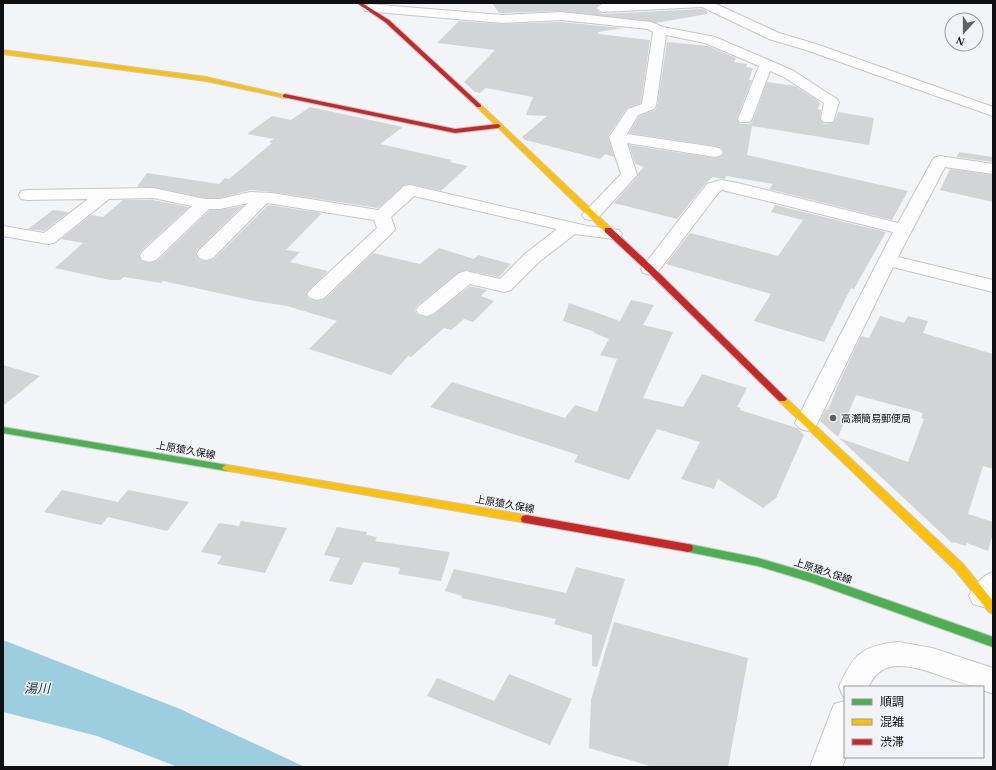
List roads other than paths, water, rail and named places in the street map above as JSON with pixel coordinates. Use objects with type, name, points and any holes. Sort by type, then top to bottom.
[{"type":"street","points":[[453,3],[464,7],[490,9],[634,8],[705,3],[774,36],[811,47],[993,112]]},
{"type":"street","points":[[364,6],[502,19],[561,16],[651,26],[660,30],[710,40],[787,73],[832,102],[828,119]]},
{"type":"street","points":[[364,6],[387,21],[434,63],[591,215],[650,269],[807,423],[990,596]]},
{"type":"street","points":[[617,137],[633,112],[649,106],[660,30]]},
{"type":"street","points":[[3,52],[206,79],[454,131],[498,126]]},
{"type":"street","points":[[745,119],[766,64]]},
{"type":"street","points":[[617,137],[715,152]]},
{"type":"street","points":[[591,215],[629,175],[617,137]]},
{"type":"street","points":[[807,423],[848,335],[889,260],[902,229],[940,161],[993,169]]},
{"type":"street","points":[[650,269],[713,188],[721,185],[902,229]]},
{"type":"street","points":[[382,216],[410,190],[572,227],[613,234]]},
{"type":"street","points":[[3,232],[48,239],[106,193]]},
{"type":"street","points":[[27,195],[153,193],[205,204],[220,204],[250,197],[382,216]]},
{"type":"street","points":[[206,254],[262,198]]},
{"type":"street","points":[[148,256],[205,204]]},
{"type":"street","points":[[317,294],[386,228],[382,216]]},
{"type":"street","points":[[426,310],[466,277],[504,286],[534,257],[572,227]]},
{"type":"street","points":[[889,260],[993,286]]},
{"type":"street","name":"上原猿久保線","points":[[3,430],[662,542],[744,559],[814,578],[993,642]]},
{"type":"street","points":[[854,686],[859,674],[871,661],[890,655],[912,655],[936,661],[993,681]]},
{"type":"street","points":[[826,767],[844,717]]},
{"type":"water","name":"湯川","points":[[3,640],[180,709],[305,767],[178,767],[97,736],[3,712]]},
{"type":"place","name":"高瀬簡易郵便局","points":[[833,418]]}]
